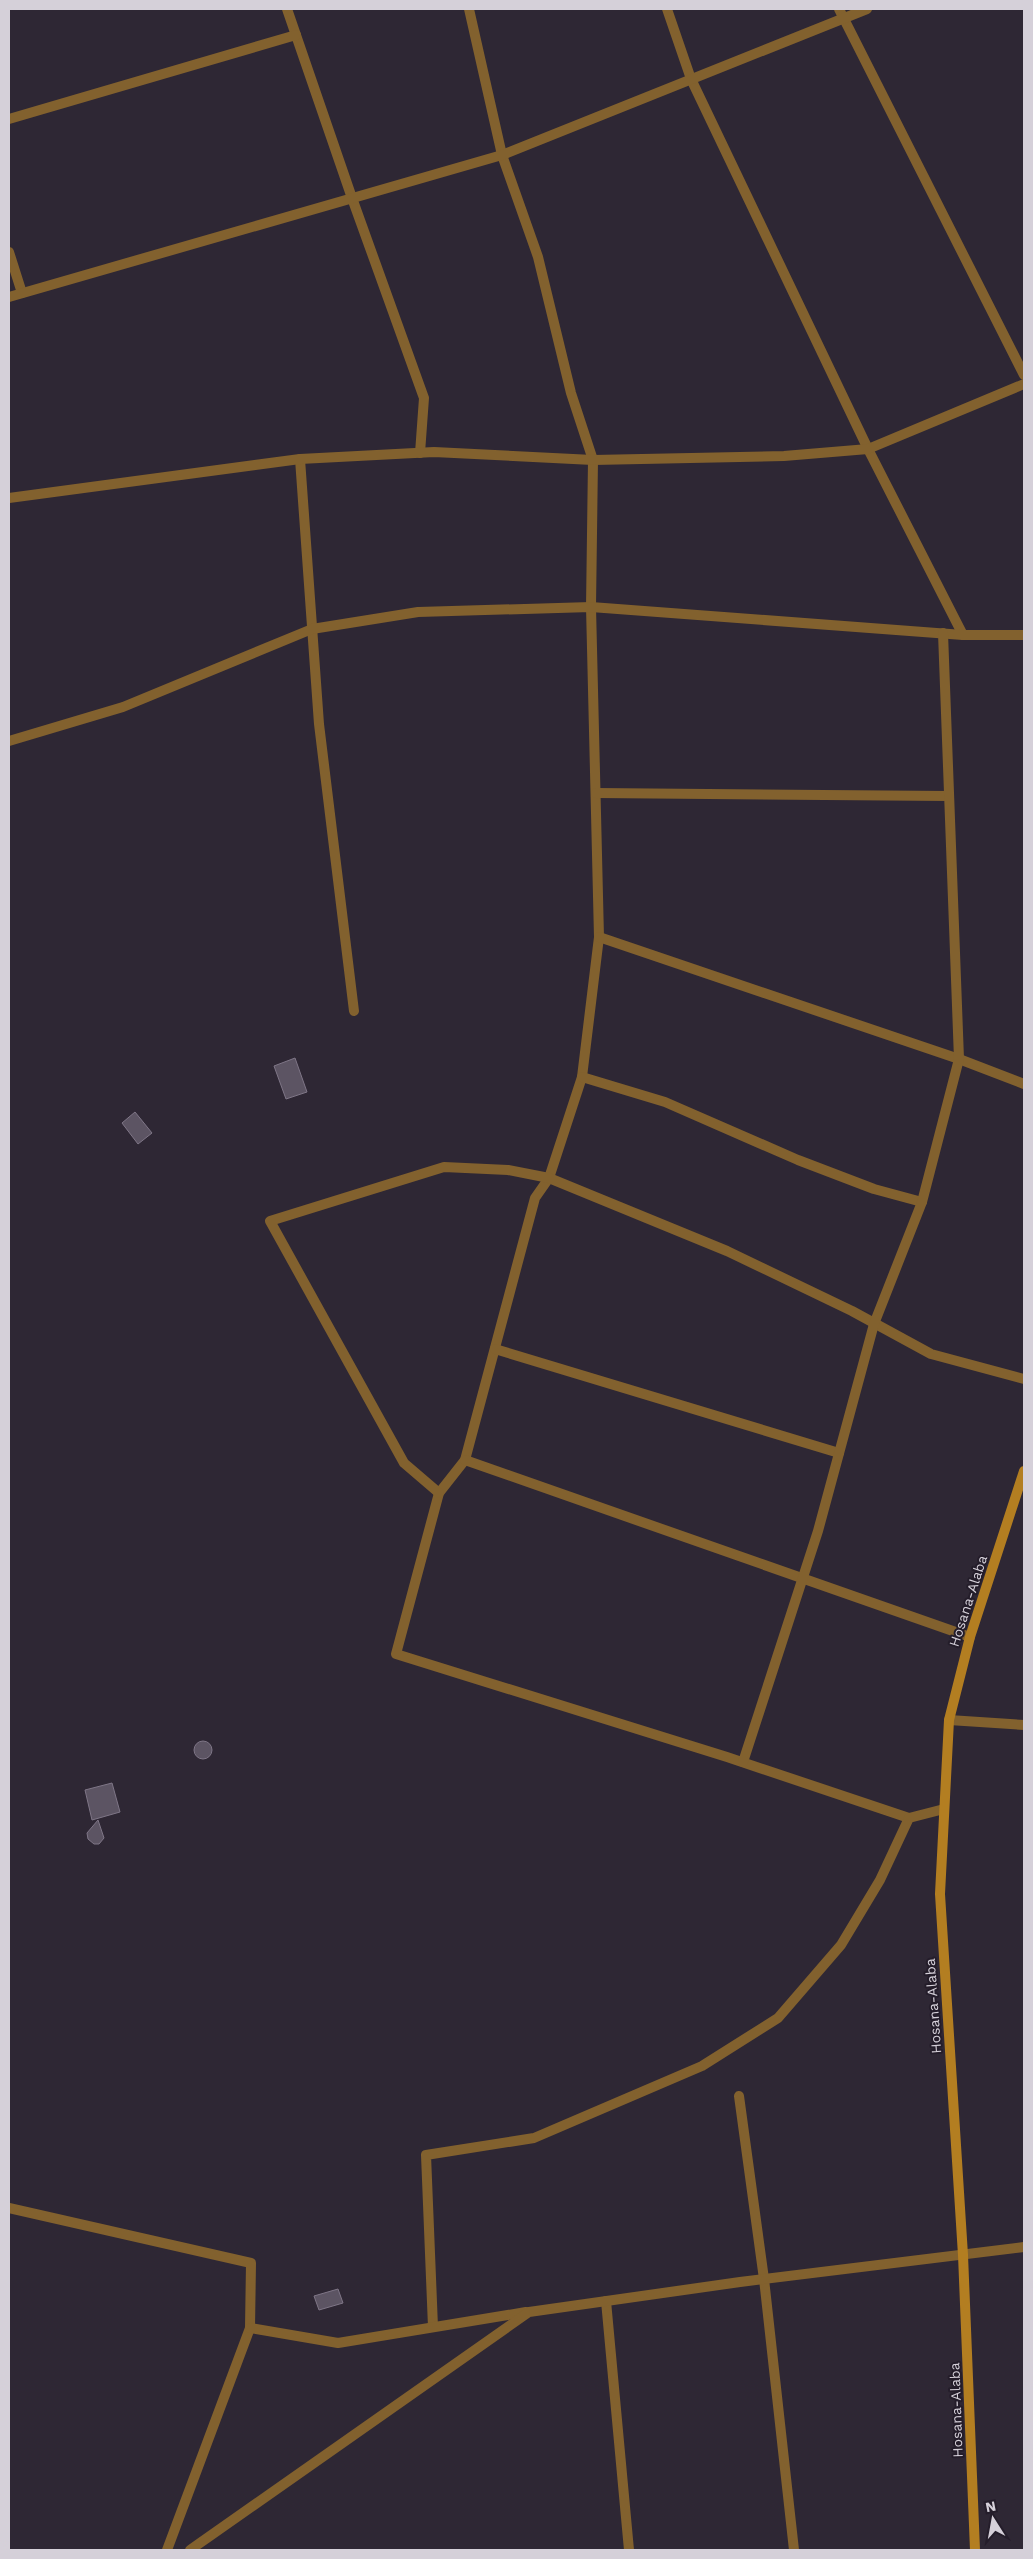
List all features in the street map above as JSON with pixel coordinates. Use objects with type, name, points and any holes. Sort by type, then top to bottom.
[{"type":"main road","name":"Hosana-Alaba","points":[[975,2550],[963,2255],[940,1894],[949,1720],[970,1637],[1024,1471]]},
{"type":"street","points":[[288,9],[352,198],[424,398],[420,453]]},
{"type":"street","points":[[468,9],[502,155],[538,257],[571,393],[593,460],[591,607],[599,937],[582,1077],[549,1178],[535,1198],[465,1460],[439,1493],[396,1654],[743,1762],[909,1818],[944,1809]]},
{"type":"street","points":[[667,9],[691,79],[868,449],[963,635]]},
{"type":"street","points":[[9,297],[502,155],[691,79],[842,13],[867,9]]},
{"type":"street","points":[[842,13],[1024,375]]},
{"type":"street","points":[[9,120],[296,35]]},
{"type":"street","points":[[9,252],[22,293]]},
{"type":"street","points":[[9,498],[300,459],[420,453],[593,460],[784,456],[868,449],[1024,384]]},
{"type":"street","points":[[300,459],[319,724],[354,1011]]},
{"type":"street","points":[[9,741],[123,707],[312,629],[418,612],[591,607],[963,635],[1024,635]]},
{"type":"street","points":[[743,1762],[803,1577],[874,1324],[922,1202],[959,1059],[943,633]]},
{"type":"street","points":[[596,793],[949,796]]},
{"type":"street","points":[[599,937],[959,1059],[1024,1084]]},
{"type":"street","points":[[582,1077],[665,1102],[874,1190],[922,1202]]},
{"type":"street","points":[[439,1493],[404,1463],[270,1221],[444,1166],[508,1170],[549,1178],[727,1251],[931,1354],[1024,1379]]},
{"type":"street","points":[[495,1349],[839,1453]]},
{"type":"street","points":[[465,1460],[970,1637]]},
{"type":"street","points":[[949,1720],[1024,1725]]},
{"type":"street","points":[[433,2327],[426,2155],[534,2138],[702,2066],[778,2018],[841,1945],[880,1880],[909,1818]]},
{"type":"street","points":[[739,2096],[764,2279],[794,2550]]},
{"type":"street","points":[[9,2208],[251,2263],[250,2328],[167,2550]]},
{"type":"street","points":[[250,2328],[338,2343],[606,2301],[764,2279],[1024,2247]]},
{"type":"street","points":[[606,2301],[629,2550]]},
{"type":"street","points":[[190,2550],[529,2312]]},
{"type":"building","points":[[295,1058],[307,1092],[286,1099],[274,1066]]},
{"type":"building","points":[[135,1112],[152,1133],[138,1144],[122,1123]]},
{"type":"building","points":[[203,1741],[209,1744],[212,1750],[209,1756],[203,1759],[197,1756],[194,1750],[197,1744]]},
{"type":"building","points":[[112,1783],[120,1812],[92,1820],[85,1790]]},
{"type":"building","points":[[98,1820],[104,1838],[99,1844],[94,1844],[88,1839],[87,1833]]},
{"type":"building","points":[[338,2289],[343,2303],[319,2310],[314,2296]]}]
